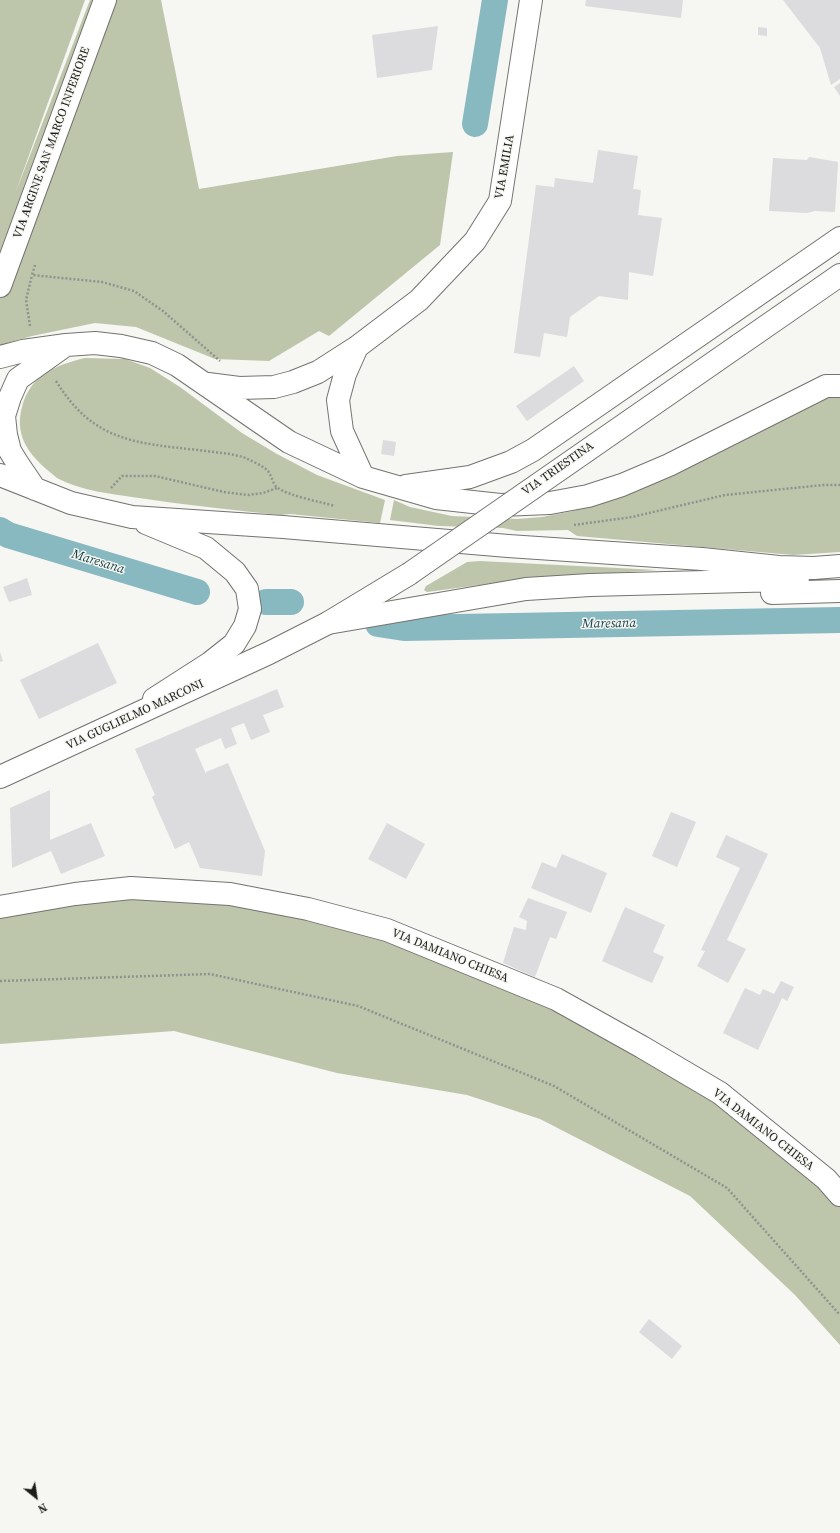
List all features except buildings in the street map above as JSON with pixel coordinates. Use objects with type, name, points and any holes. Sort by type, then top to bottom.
[{"type":"street","name":"VIA ARGINE SAN MARCO INFERIORE","points":[[0,286],[105,0]]},
{"type":"street","name":"VIA EMILIA","points":[[203,383],[239,388],[274,387],[293,382],[318,372],[357,347],[419,300],[475,240],[500,201],[532,0]]},
{"type":"street","points":[[399,487],[470,476],[511,462],[533,450],[840,238]]},
{"type":"street","name":"VIA TRIESTINA","points":[[269,653],[328,623],[409,574],[840,275]]},
{"type":"street","points":[[0,357],[24,351],[66,345],[95,343],[152,353],[177,365],[290,442],[363,477],[436,498],[500,506],[550,502],[588,496],[622,485],[669,465],[826,386],[840,386]]},
{"type":"street","points":[[35,489],[10,451],[6,435],[4,416],[18,378],[66,345]]},
{"type":"street","points":[[357,347],[345,374],[338,400],[342,430],[363,477]]},
{"type":"street","points":[[0,475],[71,502],[132,517],[206,548],[235,572],[247,589],[250,609],[245,626],[234,644],[210,663],[163,692],[124,720]]},
{"type":"street","points":[[132,517],[269,525],[523,547],[702,559],[832,570]]},
{"type":"street","points":[[328,623],[526,589],[590,585],[783,580],[832,570]]},
{"type":"street","points":[[450,602],[840,591]]},
{"type":"street","name":"VIA GUGLIELMO MARCONI","points":[[0,777],[269,653]]},
{"type":"street","name":"VIA DAMIANO CHIESA","points":[[0,907],[75,894],[138,889],[230,894],[308,909],[387,930],[556,999],[720,1093],[826,1179],[840,1195]]},
{"type":"path","points":[[31,330],[26,300],[36,260]]},
{"type":"path","points":[[32,275],[102,282],[134,291],[163,311],[223,364]]},
{"type":"path","points":[[0,981],[210,974],[358,1006],[554,1086],[727,1188],[840,1315]]},
{"type":"green space","points":[[0,0],[85,0],[15,194],[90,0],[161,0],[199,189],[397,156],[453,152],[440,245],[329,336],[319,331],[269,361],[215,359],[136,327],[95,323],[32,336],[0,345]]},
{"type":"green space","points":[[85,358],[125,359],[150,368],[180,387],[242,433],[277,454],[317,475],[385,500],[380,523],[290,514],[280,515],[157,501],[86,489],[57,478],[38,462],[24,441],[20,425],[22,407],[31,387],[38,379],[54,368]]},
{"type":"green space","points":[[840,393],[840,552],[793,555],[577,536],[568,530],[517,531],[503,528],[439,526],[390,520],[394,500],[410,507],[452,516],[517,519],[542,517],[573,511],[598,503],[803,405]]},
{"type":"green space","points":[[480,561],[657,570],[517,580],[427,592],[424,590],[426,586],[467,562]]},
{"type":"green space","points":[[194,885],[363,914],[570,997],[752,1104],[840,1184],[840,1345],[795,1295],[690,1196],[540,1119],[467,1095],[337,1073],[174,1031],[0,1044],[0,916]]},
{"type":"waterway","points":[[475,124],[495,0]]},
{"type":"waterway","name":"Maresana","points":[[0,530],[8,535],[197,592]]},
{"type":"waterway","name":"Maresana","points":[[266,602],[291,602]]},
{"type":"waterway","name":"Maresana","points":[[378,624],[404,628],[840,620]]}]
